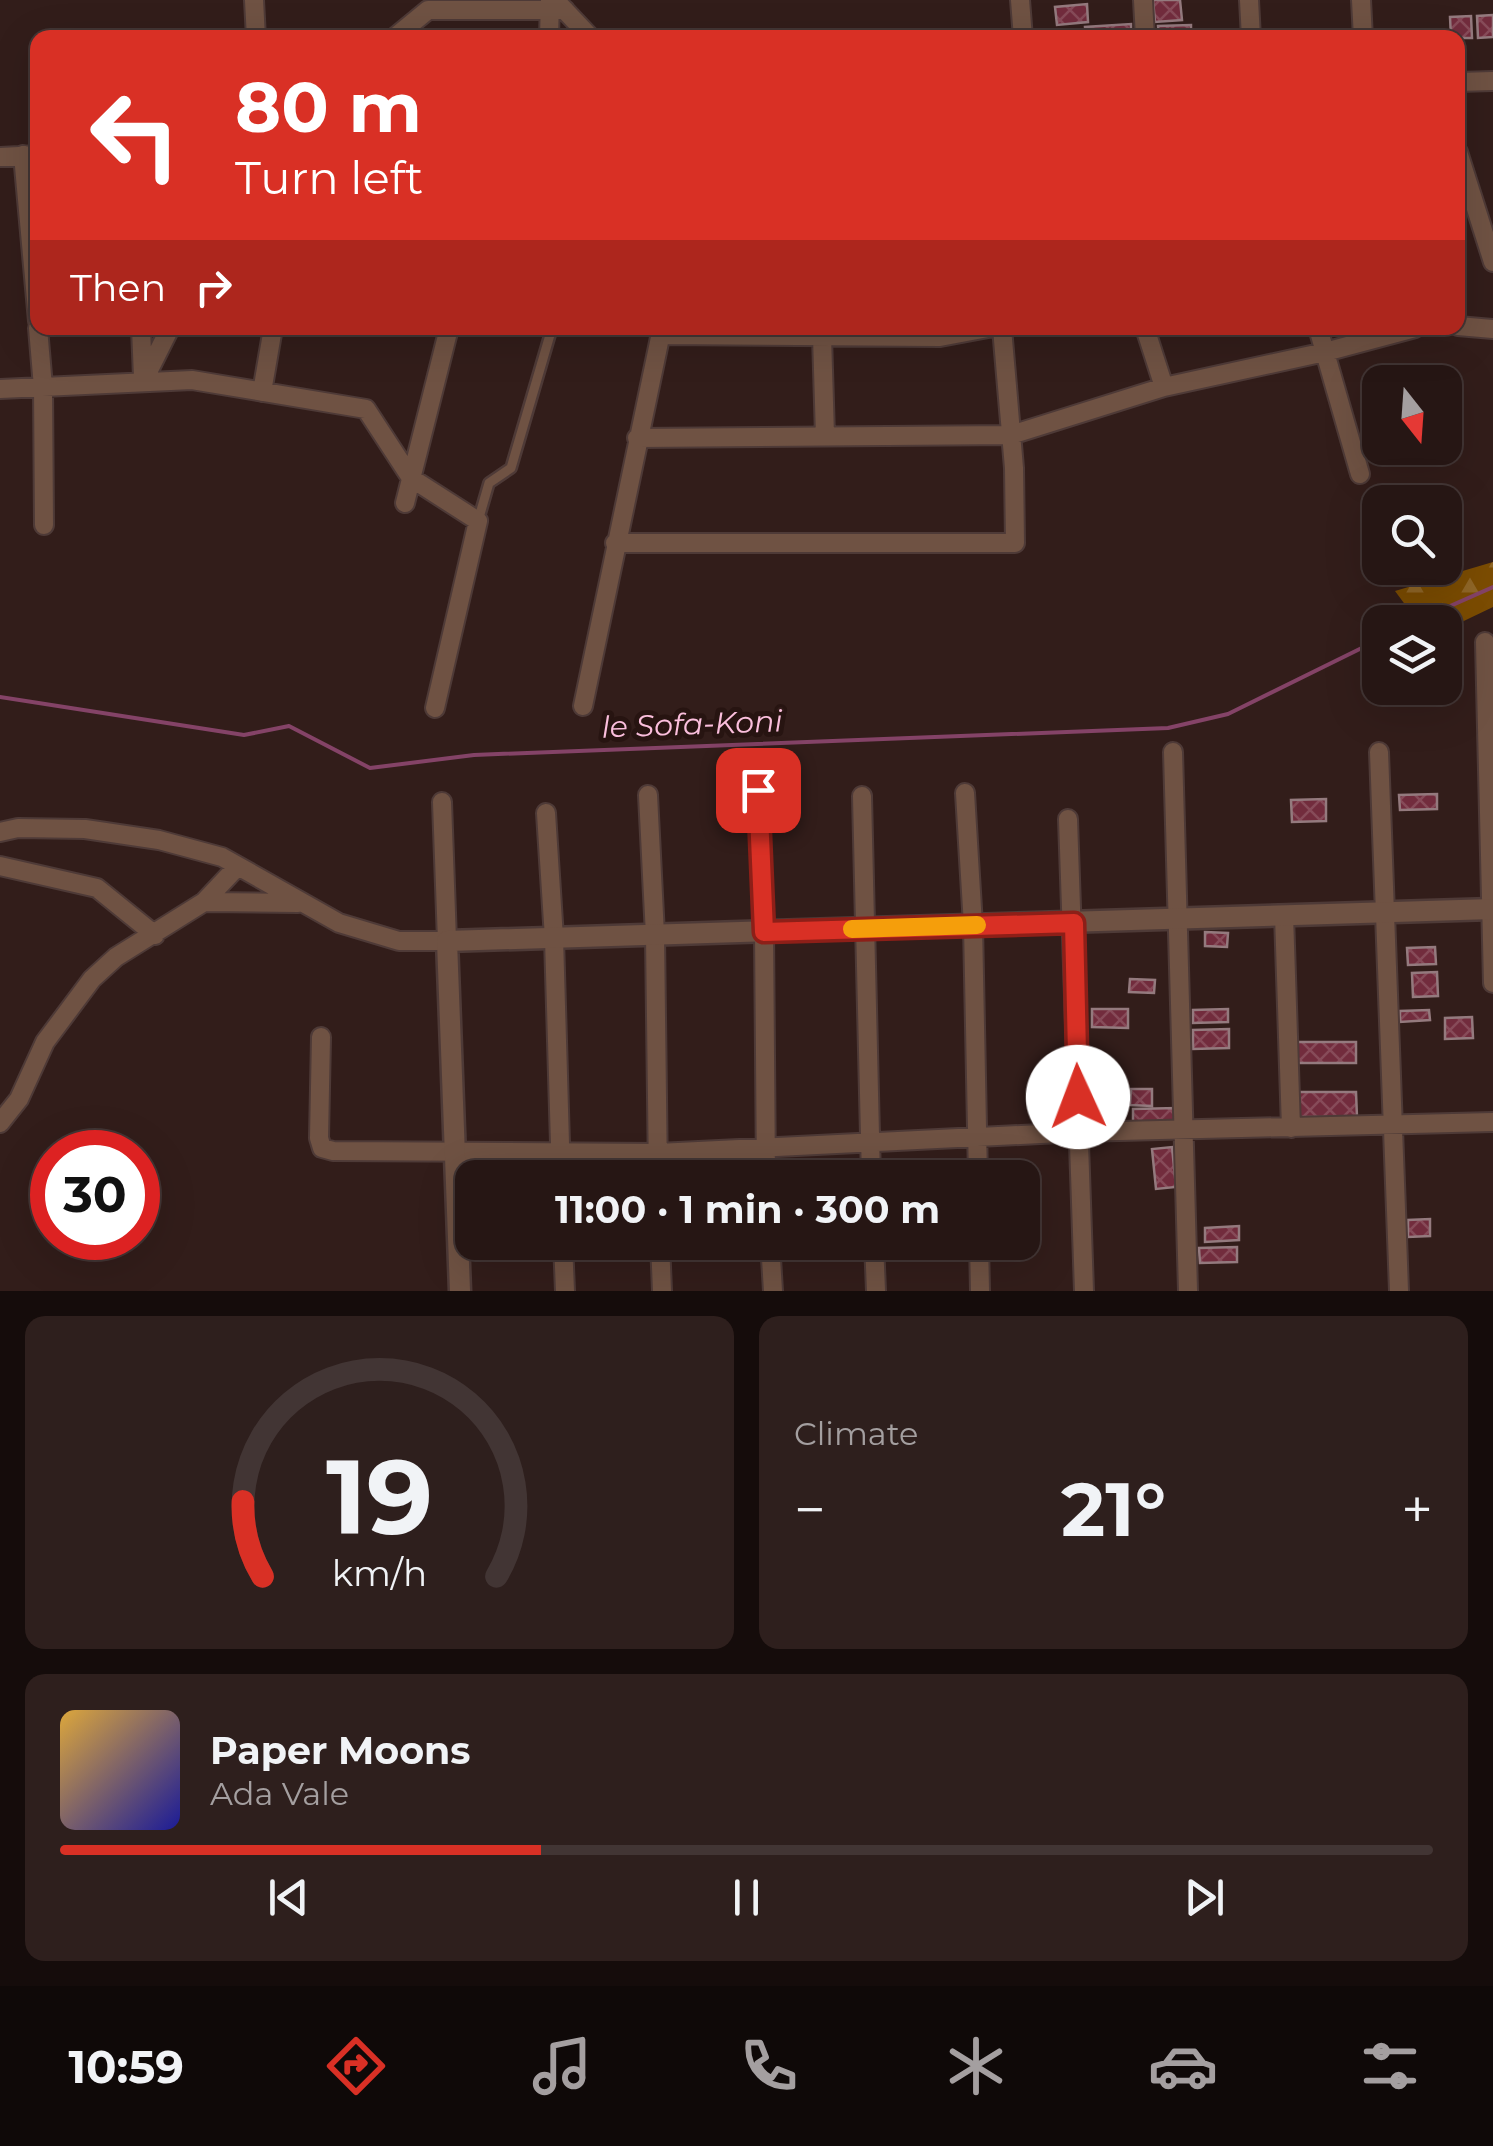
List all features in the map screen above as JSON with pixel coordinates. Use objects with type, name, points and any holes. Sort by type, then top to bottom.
[{"type":"street","points":[[254,0],[256,30]]},
{"type":"street","points":[[1020,0],[1022,30]]},
{"type":"street","points":[[1143,0],[1145,30]]},
{"type":"street","points":[[1249,0],[1251,30]]},
{"type":"street","points":[[1360,0],[1362,30]]},
{"type":"street","points":[[402,30],[428,5],[555,5],[582,30]]},
{"type":"street","points":[[550,30],[555,5]]},
{"type":"street","points":[[1465,82],[1493,81]]},
{"type":"street","points":[[0,156],[30,155]]},
{"type":"street","points":[[1465,174],[1493,262]]},
{"type":"street","points":[[1465,326],[1493,328]]},
{"type":"street","points":[[39,335],[44,525]]},
{"type":"street","points":[[141,335],[143,382]]},
{"type":"street","points":[[143,382],[166,335]]},
{"type":"street","points":[[262,392],[272,335]]},
{"type":"street","points":[[405,503],[447,335]]},
{"type":"street","points":[[583,706],[661,335]]},
{"type":"street","points":[[812,335],[825,436]]},
{"type":"street","points":[[876,335],[951,335]]},
{"type":"street","points":[[615,542],[1015,543],[1012,435],[1003,335]]},
{"type":"street","points":[[1146,335],[1164,388]]},
{"type":"street","points":[[1320,335],[1360,474]]},
{"type":"street","points":[[637,438],[1012,435],[1164,388],[1388,335]]},
{"type":"street","points":[[0,390],[192,380],[366,409],[411,478],[478,521],[436,708]]},
{"type":"street","points":[[1485,642],[1493,983]]},
{"type":"street","points":[[1172,752],[1188,1291]]},
{"type":"street","points":[[1379,752],[1399,1291]]},
{"type":"street","points":[[758,790],[764,932],[765,1160]]},
{"type":"street","points":[[965,793],[973,925],[978,1160]]},
{"type":"street","points":[[648,795],[658,1160]]},
{"type":"street","points":[[862,796],[870,1160]]},
{"type":"street","points":[[442,802],[460,1291]]},
{"type":"street","points":[[546,813],[560,1160]]},
{"type":"street","points":[[1068,819],[1084,1291]]},
{"type":"street","points":[[0,832],[18,828],[85,829],[159,840],[222,857],[339,923],[399,941],[1492,909]]},
{"type":"street","points":[[0,866],[97,888],[155,935]]},
{"type":"street","points":[[0,1123],[19,1099],[45,1042],[92,979],[116,957],[204,902],[237,867]]},
{"type":"street","points":[[204,902],[300,903]]},
{"type":"street","points":[[1284,915],[1291,1128]]},
{"type":"street","points":[[321,1037],[318,1138],[322,1148],[333,1151],[658,1153],[1079,1132],[1493,1122]]},
{"type":"street","points":[[564,1260],[565,1291]]},
{"type":"street","points":[[661,1260],[662,1291]]},
{"type":"street","points":[[771,1260],[773,1291]]},
{"type":"street","points":[[875,1260],[876,1291]]},
{"type":"street","points":[[979,1260],[980,1291]]},
{"type":"lane","points":[[478,521],[489,483],[511,468],[550,335]]},
{"type":"green space","points":[[1493,562],[1493,607],[1462,622],[1462,605],[1405,605],[1395,591],[1415,585],[1462,585],[1462,571]]},
{"type":"building","points":[[1153,0],[1180,0],[1182,20],[1155,22]]},
{"type":"building","points":[[1087,4],[1088,22],[1057,25],[1055,7]]},
{"type":"building","points":[[1493,15],[1493,37],[1478,38],[1477,16]]},
{"type":"building","points":[[1471,16],[1472,38],[1465,38],[1465,30],[1451,30],[1450,17]]},
{"type":"building","points":[[1131,24],[1131,30],[1085,30],[1085,27]]},
{"type":"building","points":[[1191,25],[1191,30],[1158,30],[1158,26]]},
{"type":"building","points":[[1437,794],[1437,809],[1400,810],[1399,795]]},
{"type":"building","points":[[1326,799],[1326,821],[1292,822],[1291,800]]},
{"type":"building","points":[[1205,932],[1228,933],[1227,947],[1205,946]]},
{"type":"building","points":[[1435,947],[1436,964],[1408,965],[1407,948]]},
{"type":"building","points":[[1437,972],[1438,996],[1413,997],[1412,973]]},
{"type":"building","points":[[1130,979],[1155,980],[1154,993],[1129,992]]},
{"type":"building","points":[[1092,1009],[1128,1009],[1128,1028],[1092,1027]]},
{"type":"building","points":[[1228,1009],[1228,1022],[1193,1023],[1193,1010]]},
{"type":"building","points":[[1429,1010],[1430,1020],[1400,1022],[1400,1011]]},
{"type":"building","points":[[1472,1017],[1473,1038],[1445,1039],[1445,1018]]},
{"type":"building","points":[[1229,1029],[1229,1048],[1193,1049],[1193,1030]]},
{"type":"building","points":[[1297,1042],[1356,1042],[1356,1063],[1297,1063]]},
{"type":"building","points":[[1131,1089],[1152,1089],[1152,1106],[1130,1105]]},
{"type":"building","points":[[1299,1092],[1356,1092],[1357,1117],[1299,1117]]},
{"type":"building","points":[[1177,1108],[1177,1125],[1133,1125],[1133,1109]]},
{"type":"building","points":[[1172,1147],[1176,1187],[1156,1189],[1152,1149]]},
{"type":"building","points":[[1430,1219],[1430,1236],[1408,1237],[1408,1220]]},
{"type":"building","points":[[1239,1226],[1239,1240],[1205,1242],[1205,1228]]},
{"type":"building","points":[[1237,1247],[1237,1262],[1200,1263],[1199,1248]]},
{"type":"waterway","name":"le Sofa-Koni","points":[[1452,605],[1493,587]]},
{"type":"waterway","name":"le Sofa-Koni","points":[[0,697],[244,735],[289,726],[370,768],[474,755],[1168,728],[1228,714],[1362,648]]},
{"type":"slow traffic","points":[[852,929],[977,925]]},
{"type":"route","points":[[758,790],[764,932],[1074,923],[1078,1097]]}]
